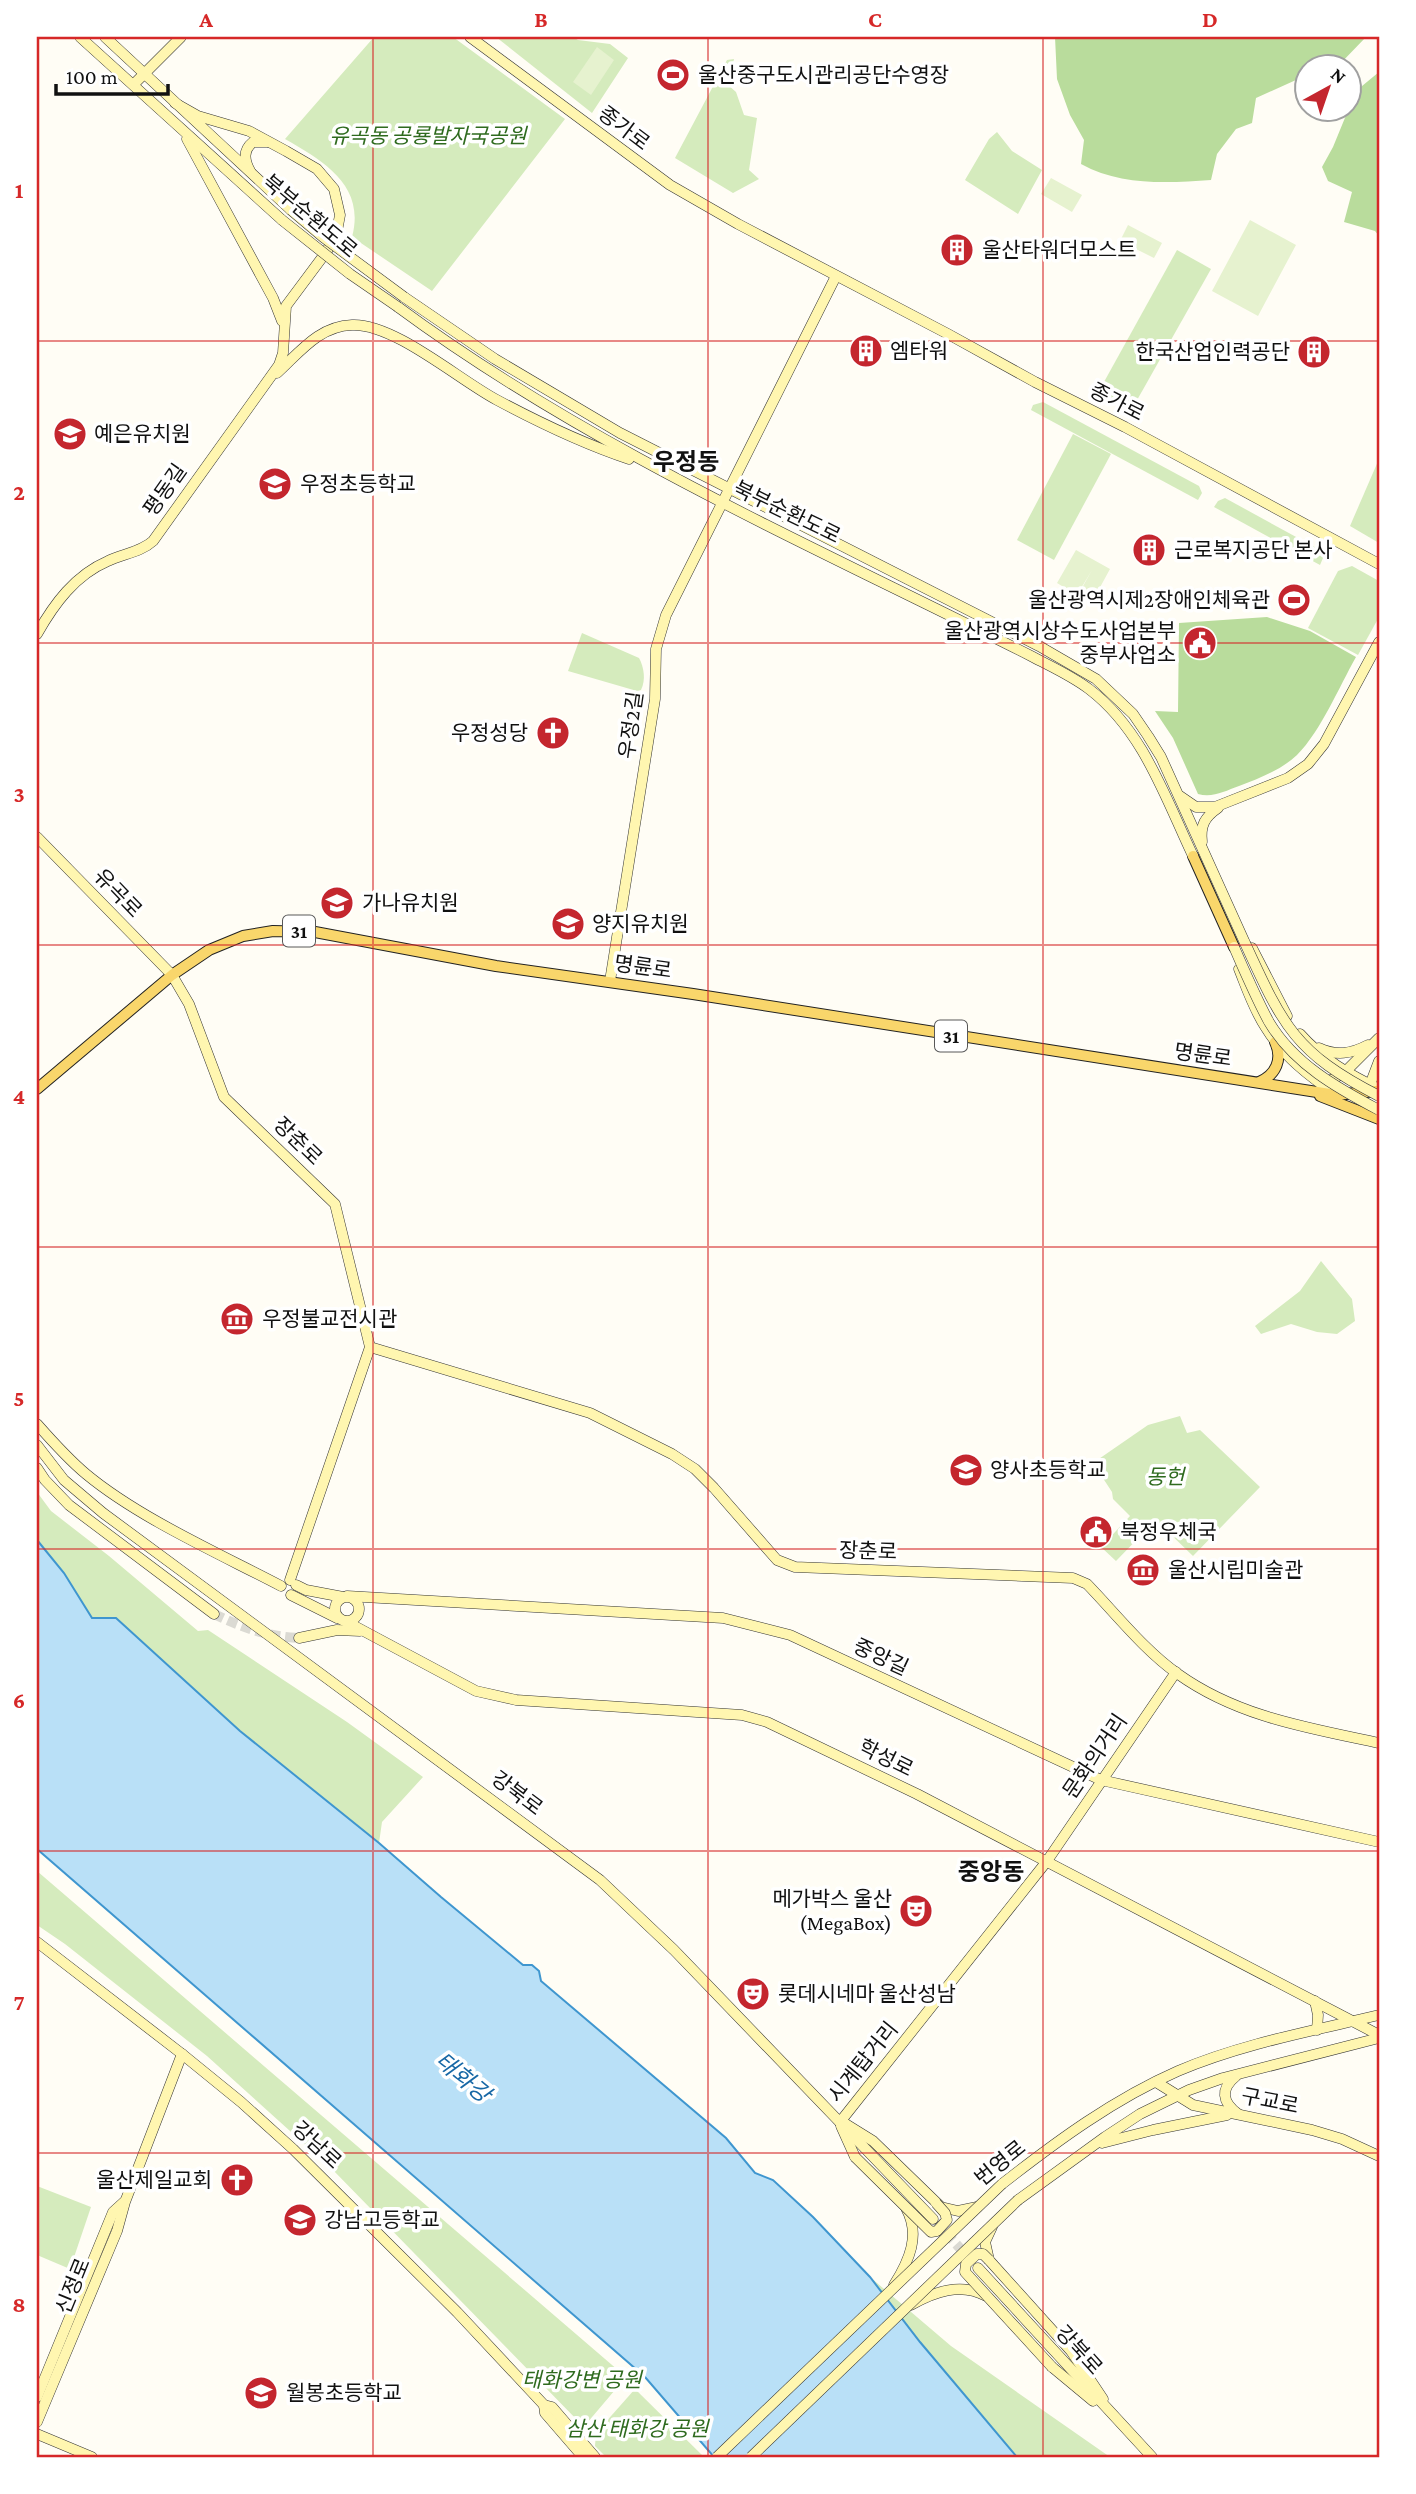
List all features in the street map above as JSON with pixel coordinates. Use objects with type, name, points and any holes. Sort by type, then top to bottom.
[{"type":"main road","name":"북부순환도로","points":[[80,37],[282,220],[341,267],[499,376],[656,469],[913,596],[1033,657],[1089,689],[1123,722],[1138,741],[1193,856],[1232,948]]},
{"type":"main road","name":"북부순환도로","points":[[105,37],[291,210],[340,251],[455,333],[536,385],[620,433],[1039,646],[1096,679],[1133,714],[1155,747],[1247,942]]},
{"type":"main road","points":[[134,84],[181,37]]},
{"type":"main road","name":"종가로","points":[[470,37],[670,185],[1035,383],[1125,427],[1379,564]]},
{"type":"main road","name":"평동길","points":[[37,634],[52,607],[85,574],[109,560],[146,547],[153,541],[269,380],[283,353],[286,306],[327,251],[337,231],[340,215],[334,189],[323,174],[272,143],[237,127],[198,116],[175,103]]},
{"type":"main road","points":[[174,122],[202,163],[273,298],[284,331]]},
{"type":"main road","points":[[254,177],[246,164],[247,148],[259,141],[272,143]]},
{"type":"main road","points":[[729,488],[836,276]]},
{"type":"main road","points":[[269,380],[320,334],[350,325],[368,326],[399,338],[496,400],[562,433],[656,469]]},
{"type":"main road","name":"우정2길","points":[[610,981],[655,699],[656,649],[672,599],[729,488]]},
{"type":"main road","points":[[1204,852],[1203,823],[1207,816],[1225,804],[1288,778],[1308,764],[1325,744],[1379,642]]},
{"type":"main road","points":[[1177,792],[1196,807],[1225,804]]},
{"type":"main road","name":"유곡로","points":[[37,837],[172,975]]},
{"type":"main road","name":"명륜로","points":[[37,1089],[172,975],[225,942],[258,932],[295,930],[335,934],[496,966],[610,981],[1293,1088]]},
{"type":"main road","points":[[1247,942],[1286,1015],[1304,1038],[1345,1072],[1374,1089]]},
{"type":"main road","points":[[1247,942],[1272,1002],[1299,1042],[1329,1067],[1379,1096]]},
{"type":"main road","points":[[1232,948],[1255,1009],[1275,1042],[1279,1055],[1277,1066],[1268,1077],[1258,1082]]},
{"type":"main road","points":[[1232,948],[1261,1007],[1286,1044],[1322,1077],[1377,1115]]},
{"type":"main road","name":"장춘로","points":[[172,975],[189,1004],[224,1097],[335,1203],[370,1347],[590,1413],[672,1454],[695,1469],[777,1560],[786,1565],[1073,1578],[1087,1584],[1176,1672],[1231,1705],[1265,1717],[1379,1743]]},
{"type":"main road","points":[[1304,1038],[1322,1050],[1338,1053],[1360,1049],[1379,1037]]},
{"type":"main road","points":[[1307,1089],[1322,1085],[1345,1072],[1379,1037]]},
{"type":"main road","points":[[1275,1042],[1336,1099]]},
{"type":"main road","points":[[1377,1115],[1365,1104],[1374,1089],[1379,1061]]},
{"type":"main road","points":[[1293,1088],[1307,1089],[1377,1115]]},
{"type":"main road","points":[[1293,1088],[1351,1103],[1377,1115]]},
{"type":"main road","points":[[1336,1099],[1374,1089]]},
{"type":"main road","points":[[1351,1103],[1374,1089]]},
{"type":"main road","points":[[293,1586],[370,1347]]},
{"type":"main road","points":[[37,1424],[86,1474],[106,1488],[152,1517],[281,1587],[285,1581],[346,1622]]},
{"type":"main road","name":"강북로","points":[[37,1444],[64,1479],[103,1513],[600,1880],[674,1950],[933,2219]]},
{"type":"main road","points":[[37,1468],[69,1506],[214,1614]]},
{"type":"main road","name":"중앙길","points":[[293,1586],[345,1597],[723,1619],[790,1635],[1101,1780],[1379,1842]]},
{"type":"main road","points":[[299,1638],[346,1622],[359,1610],[357,1602],[345,1597],[334,1606],[335,1614],[346,1622]]},
{"type":"main road","name":"학성로","points":[[346,1622],[476,1692],[600,1707],[742,1715],[767,1722],[917,1794],[1379,2037]]},
{"type":"main road","name":"문화의거리","points":[[1047,1861],[1176,1672]]},
{"type":"main road","name":"시계탑거리","points":[[840,2122],[1047,1861]]},
{"type":"main road","name":"강남로","points":[[37,1942],[241,2102],[329,2183],[457,2312],[544,2405],[552,2407],[585,2451],[595,2457]]},
{"type":"main road","points":[[1315,2001],[1317,2030]]},
{"type":"main road","name":"번영로","points":[[717,2457],[1002,2184],[1093,2118],[1156,2082],[1217,2057],[1379,2015]]},
{"type":"main road","name":"번영로","points":[[751,2457],[1018,2200],[1088,2148],[1140,2114],[1204,2084],[1379,2037]]},
{"type":"main road","name":"신정로","points":[[37,2422],[49,2381],[104,2247],[113,2212],[125,2202],[182,2054]]},
{"type":"main road","points":[[1238,2114],[1227,2103],[1224,2091],[1230,2081],[1245,2072]]},
{"type":"main road","name":"구교로","points":[[1156,2082],[1201,2107],[1321,2132],[1379,2156]]},
{"type":"main road","points":[[1088,2148],[1153,2130],[1238,2114]]},
{"type":"main road","points":[[840,2122],[852,2126],[873,2141],[936,2203],[945,2213],[947,2220],[934,2232],[928,2231],[855,2157],[840,2122]]},
{"type":"main road","points":[[936,2203],[946,2210],[954,2211],[977,2207]]},
{"type":"main road","points":[[891,2290],[908,2258],[912,2243],[913,2228],[905,2208]]},
{"type":"main road","points":[[989,2260],[985,2242],[993,2223]]},
{"type":"main road","points":[[977,2254],[983,2254],[989,2260],[1071,2351],[1111,2413],[1080,2392],[1052,2367],[964,2270],[966,2264],[977,2254]]},
{"type":"main road","name":"강북로","points":[[978,2268],[1152,2457]]},
{"type":"main road","points":[[907,2306],[952,2289],[976,2291],[990,2299]]},
{"type":"main road","name":"신정로","points":[[37,2397],[49,2381]]},
{"type":"main road","points":[[37,2434],[92,2457]]},
{"type":"main road","points":[[585,2451],[602,2457]]},
{"type":"green space","name":"유곡동 공룡발자국공원","points":[[374,37],[453,37],[565,119],[432,291],[352,237],[355,219],[353,203],[347,189],[327,166],[285,139]]},
{"type":"green space","points":[[496,37],[573,37],[610,44],[628,58],[592,113]]},
{"type":"green space","points":[[1055,37],[1366,37],[1352,52],[1294,52],[1294,81],[1256,98],[1252,123],[1236,129],[1217,154],[1211,180],[1128,180],[1081,164],[1084,140],[1070,115],[1057,79]]},
{"type":"green space","points":[[597,47],[614,60],[591,95],[573,82]]},
{"type":"green space","points":[[734,59],[728,85],[736,92],[744,115],[757,118],[749,170],[759,179],[733,193],[675,158],[727,60]]},
{"type":"green space","points":[[1379,72],[1379,236],[1375,231],[1344,222],[1352,192],[1328,181],[1322,167],[1343,122],[1364,122],[1364,84]]},
{"type":"green space","points":[[997,132],[1012,151],[1042,170],[1018,214],[965,180],[989,139]]},
{"type":"green space","points":[[1051,178],[1082,195],[1072,212],[1041,194]]},
{"type":"green space","points":[[1250,220],[1296,245],[1258,316],[1212,291]]},
{"type":"green space","points":[[1128,225],[1162,243],[1154,258],[1120,241]]},
{"type":"green space","points":[[1177,250],[1211,269],[1132,409],[1099,391]]},
{"type":"green space","points":[[1043,402],[1199,486],[1202,493],[1198,500],[1031,410],[1033,405]]},
{"type":"green space","points":[[1073,434],[1111,454],[1054,560],[1017,540]]},
{"type":"green space","points":[[1379,459],[1379,543],[1350,526]]},
{"type":"green space","points":[[1225,498],[1320,550],[1323,558],[1320,565],[1214,507],[1218,501]]},
{"type":"green space","points":[[1076,550],[1110,569],[1092,602],[1078,595],[1092,570],[1077,595],[1057,583]]},
{"type":"green space","points":[[1352,566],[1379,581],[1379,617],[1358,655],[1308,628],[1338,571]]},
{"type":"green space","points":[[1267,617],[1310,631],[1356,657],[1322,721],[1297,755],[1277,769],[1247,783],[1214,795],[1198,794],[1173,738],[1155,711],[1178,712],[1179,623]]},
{"type":"green space","points":[[582,633],[639,658],[644,674],[641,690],[568,671]]},
{"type":"green space","points":[[1321,1261],[1352,1299],[1355,1321],[1337,1334],[1317,1332],[1291,1324],[1261,1334],[1255,1326],[1300,1291]]},
{"type":"green space","name":"동헌","points":[[1180,1416],[1187,1433],[1200,1430],[1260,1487],[1193,1556],[1161,1525],[1148,1528],[1116,1561],[1101,1547],[1130,1516],[1113,1499],[1112,1492],[1093,1463],[1148,1425]]},
{"type":"green space","points":[[37,1492],[51,1511],[198,1631],[208,1630],[347,1722],[423,1777],[382,1822],[379,1843],[240,1731],[116,1618],[92,1618],[64,1573],[37,1540]]},
{"type":"green space","name":"태화강변 공원","points":[[37,1871],[626,2377],[587,2423],[580,2423],[331,2168],[207,2056],[37,1925]]},
{"type":"green space","points":[[37,2186],[91,2207],[70,2269],[37,2255]]},
{"type":"green space","points":[[870,2277],[951,2346],[1110,2457],[1017,2457],[920,2342]]},
{"type":"green space","name":"삼산 태화강 공원","points":[[635,2389],[704,2457],[606,2457],[595,2446],[596,2433]]},
{"type":"water","name":"태화강","points":[[37,1540],[64,1573],[92,1618],[116,1618],[240,1731],[379,1843],[523,1965],[532,1965],[539,1971],[541,1981],[726,2138],[755,2173],[773,2180],[813,2217],[870,2277],[920,2342],[1017,2457],[714,2457],[645,2377],[37,1849]]},
{"type":"tunnel","points":[[214,1614],[255,1630],[299,1638]]},
{"type":"tunnel","points":[[936,2222],[968,2257]]},
{"type":"place","name":"울산중구도시관리공단수영장","points":[[673,75]]},
{"type":"place","name":"울산타워더모스트","points":[[957,250]]},
{"type":"place","name":"엠타워","points":[[866,351]]},
{"type":"place","name":"한국산업인력공단","points":[[1314,352]]},
{"type":"place","name":"예은유치원","points":[[70,434]]},
{"type":"place","name":"우정초등학교","points":[[275,484]]},
{"type":"place","name":"근로복지공단 본사","points":[[1149,550]]},
{"type":"place","name":"울산광역시제2장애인체육관","points":[[1294,600]]},
{"type":"place","name":"울산광역시상수도사업본부 중부사업소","points":[[1200,643]]},
{"type":"place","name":"우정성당","points":[[553,733]]},
{"type":"place","name":"가나유치원","points":[[337,903]]},
{"type":"place","name":"양지유치원","points":[[568,924]]},
{"type":"place","name":"우정불교전시관","points":[[237,1319]]},
{"type":"place","name":"양사초등학교","points":[[966,1470]]},
{"type":"place","name":"북정우체국","points":[[1096,1532]]},
{"type":"place","name":"울산시립미술관","points":[[1143,1570]]},
{"type":"place","name":"메가박스 울산 (MegaBox)","points":[[916,1911]]},
{"type":"place","name":"롯데시네마 울산성남","points":[[753,1994]]},
{"type":"place","name":"울산제일교회","points":[[237,2180]]},
{"type":"place","name":"강남고등학교","points":[[300,2220]]},
{"type":"place","name":"월봉초등학교","points":[[261,2393]]},
{"type":"district","name":"우정동","points":[[686,462]]},
{"type":"district","name":"중앙동","points":[[991,1872]]}]
